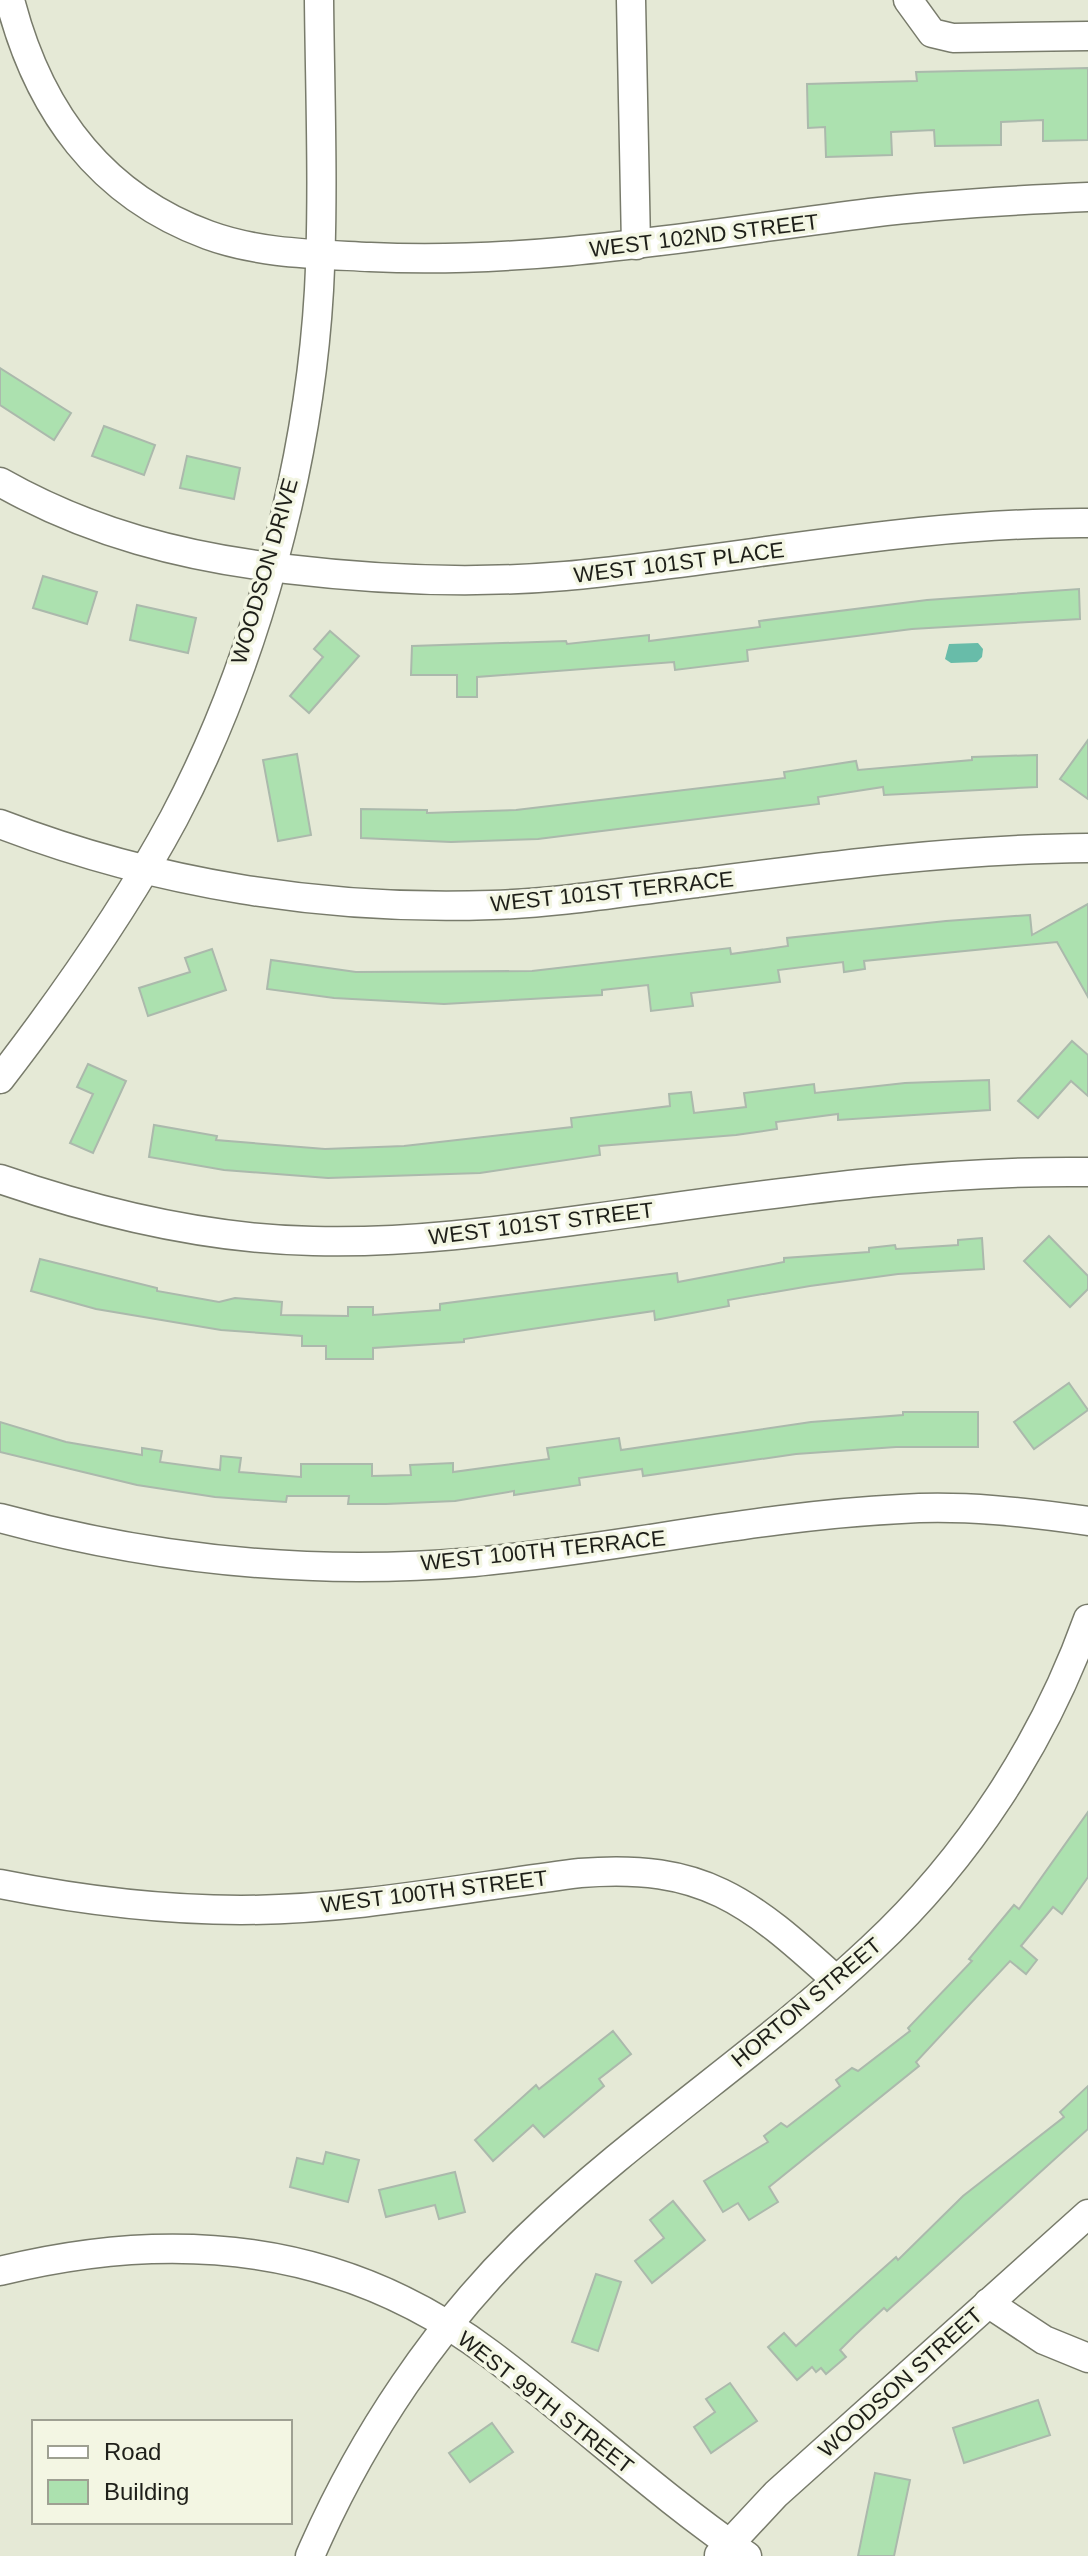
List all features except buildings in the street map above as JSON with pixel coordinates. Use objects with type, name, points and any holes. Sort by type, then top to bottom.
[{"type":"street","name":"WEST 102ND STREET","points":[[10,0],[35,79],[79,147],[111,178],[155,210],[206,235],[253,247],[423,259],[511,257],[636,245],[929,206],[1088,197]]},
{"type":"street","name":"WOODSON DRIVE","points":[[0,1079],[69,989],[175,816],[249,639],[270,567],[304,419],[320,254],[319,0]]},
{"type":"street","points":[[631,0],[636,245]]},
{"type":"street","points":[[908,0],[932,33],[953,38],[1088,36]]},
{"type":"street","name":"WEST 101ST PLACE","points":[[0,482],[33,500],[108,532],[214,560],[383,578],[470,580],[562,576],[966,528],[1088,523]]},
{"type":"street","name":"WEST 101ST TERRACE","points":[[0,824],[96,858],[144,870],[302,899],[399,906],[493,905],[561,900],[891,858],[1088,848]]},
{"type":"street","name":"WEST 101ST STREET","points":[[0,1179],[121,1215],[232,1235],[311,1241],[468,1235],[833,1185],[933,1175],[1088,1172]]},
{"type":"street","name":"WEST 100TH TERRACE","points":[[0,1518],[65,1536],[154,1553],[233,1562],[358,1567],[474,1562],[816,1515],[904,1508],[996,1510],[1088,1521]]},
{"type":"street","name":"HORTON STREET","points":[[310,2556],[374,2431],[449,2326],[528,2237],[583,2187],[836,1980],[926,1892],[982,1822],[1027,1751],[1075,1654],[1088,1619]]},
{"type":"street","name":"WEST 100TH STREET","points":[[0,1884],[62,1896],[145,1906],[242,1910],[320,1906],[593,1872],[666,1873],[714,1888],[752,1908],[836,1980]]},
{"type":"street","name":"WOODSON STREET","points":[[732,2552],[776,2494],[1088,2214]]},
{"type":"street","name":"WEST 99TH STREET","points":[[0,2271],[97,2250],[172,2246],[240,2251],[296,2261],[349,2278],[412,2304],[488,2352],[732,2552]]},
{"type":"street","points":[[988,2303],[1044,2340],[1088,2358]]},
{"type":"water","points":[[978,643],[983,649],[982,657],[977,662],[951,663],[945,659],[949,644]]}]
